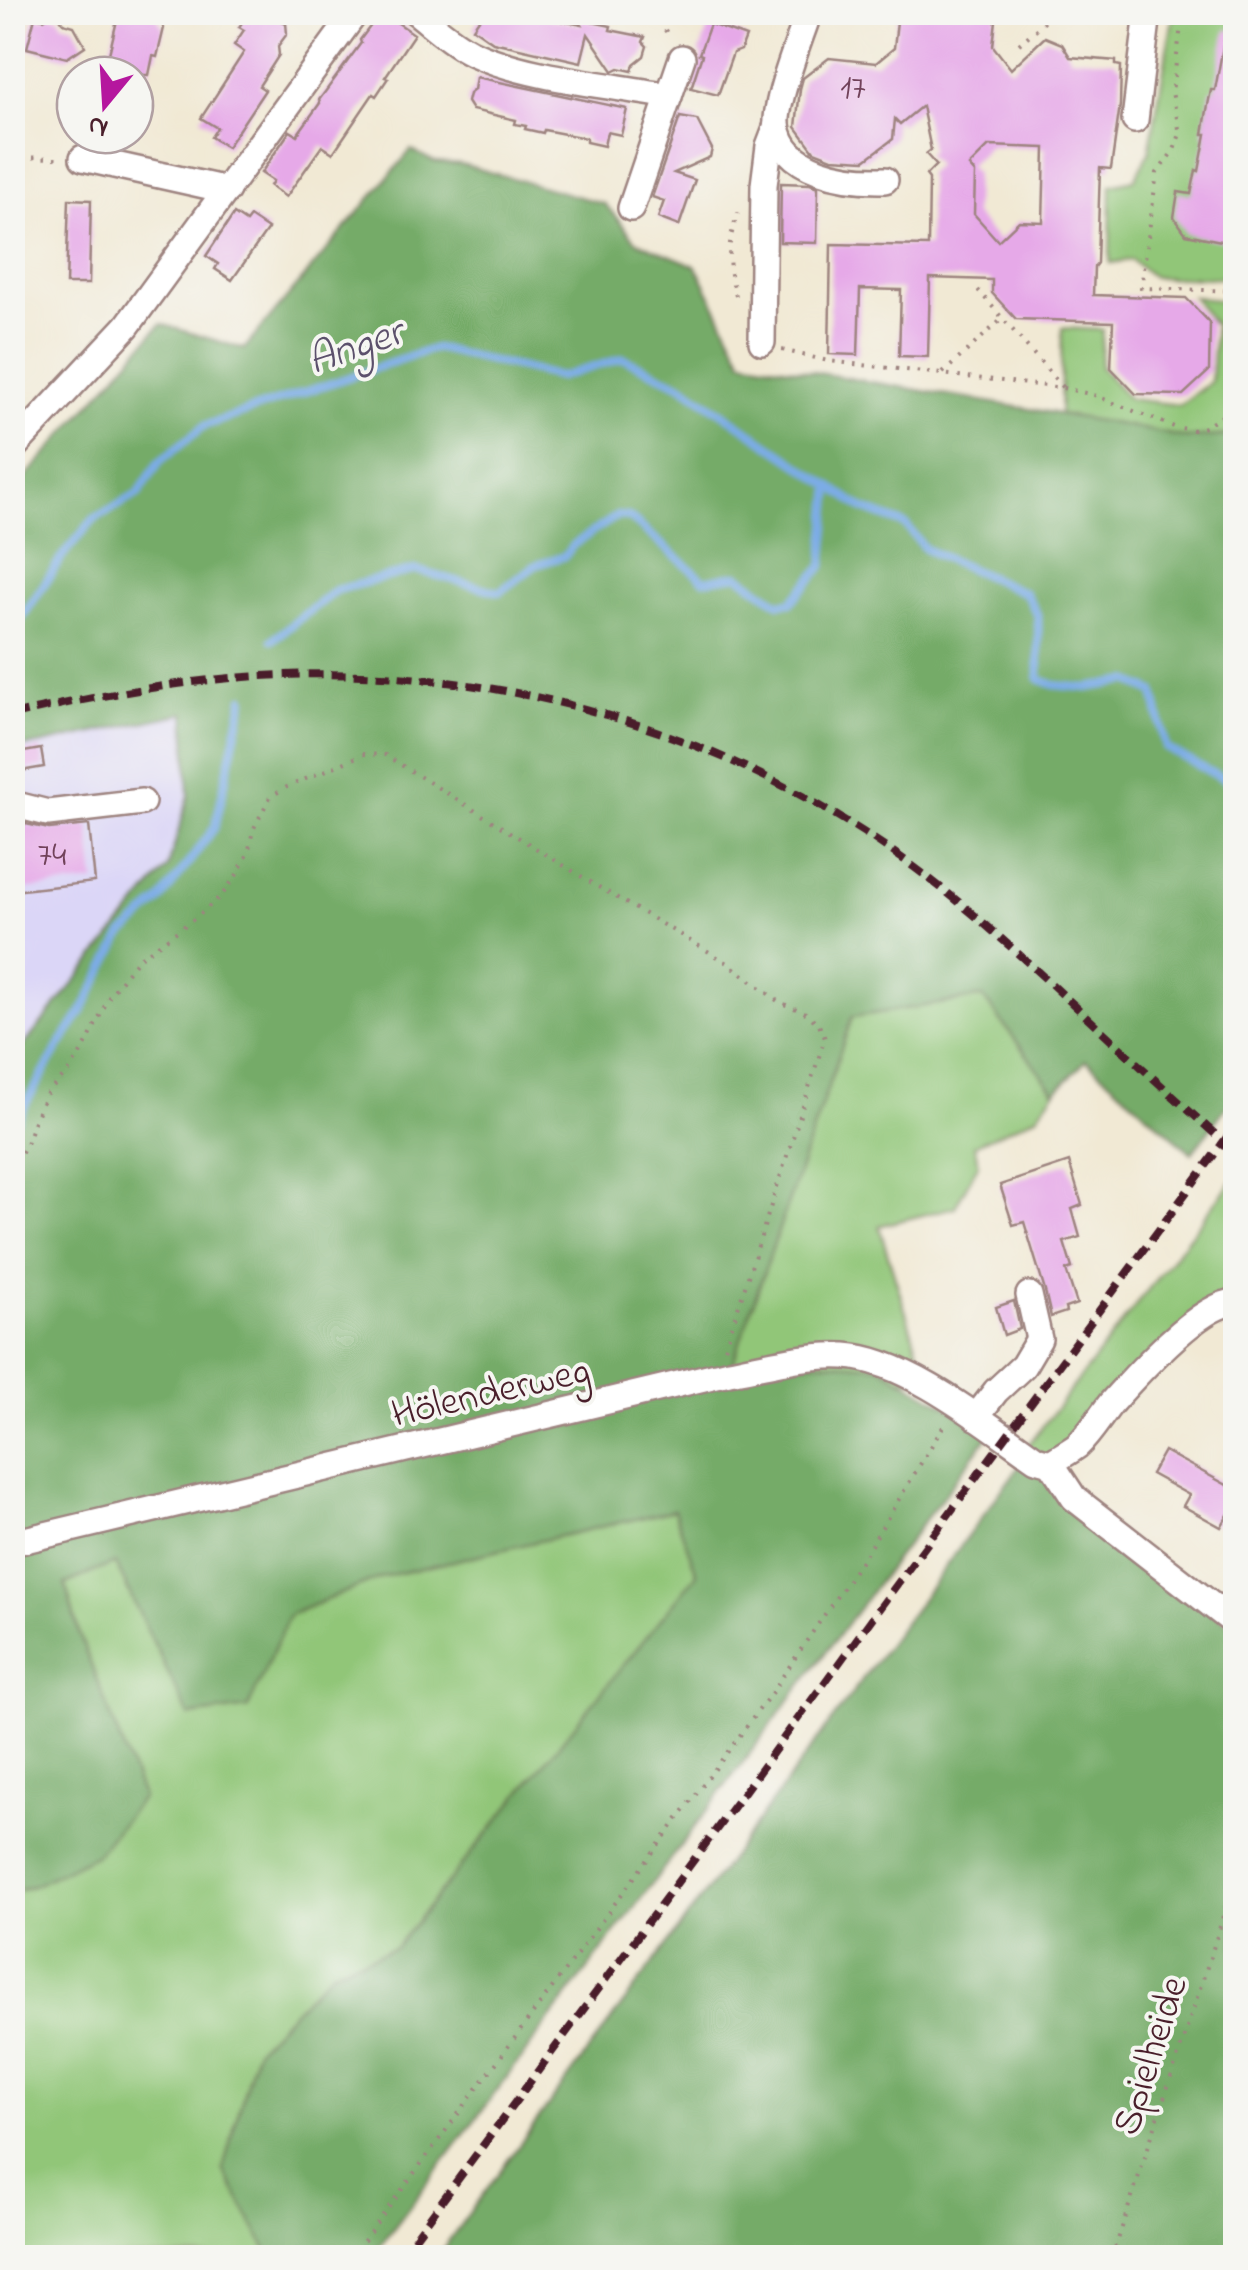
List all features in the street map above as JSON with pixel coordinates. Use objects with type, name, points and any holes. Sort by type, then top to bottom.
[{"type":"street","points":[[12,449],[127,326],[356,12]]},
{"type":"street","points":[[416,12],[460,45],[484,57],[529,71],[669,96]]},
{"type":"street","points":[[762,342],[764,186],[769,146],[808,12]]},
{"type":"street","points":[[1136,120],[1148,12]]},
{"type":"street","points":[[631,208],[682,58]]},
{"type":"street","points":[[777,125],[785,146],[802,163],[827,174],[886,180]]},
{"type":"street","points":[[83,158],[227,190]]},
{"type":"street","points":[[12,804],[48,813],[142,802]]},
{"type":"street","points":[[966,1411],[996,1392],[1023,1366],[1039,1339],[1028,1295]]},
{"type":"street","points":[[1236,1302],[1224,1302],[1202,1315],[1170,1342],[1114,1400],[1077,1446],[1051,1463],[1074,1498],[1236,1624]]},
{"type":"street","name":"Hölenderweg","points":[[12,1543],[729,1372],[813,1356],[881,1362],[924,1384],[1036,1459],[1051,1463]]},
{"type":"path","points":[[654,12],[682,58]]},
{"type":"path","points":[[1019,44],[1056,12]]},
{"type":"path","points":[[1182,12],[1172,92],[1180,134],[1158,173],[1141,288],[1236,290]]},
{"type":"path","points":[[12,157],[83,158]]},
{"type":"path","points":[[742,308],[729,263],[729,238],[743,198]]},
{"type":"path","points":[[978,290],[1062,388]]},
{"type":"path","points":[[942,373],[1003,319]]},
{"type":"path","points":[[762,342],[792,354],[828,361],[1062,388],[1094,395],[1174,427],[1192,430],[1205,428],[1236,407]]},
{"type":"path","points":[[12,1171],[47,1093],[88,1044],[116,988],[137,960],[222,895],[248,854],[253,830],[270,797],[364,754],[384,756],[728,963],[779,1002],[804,1012],[826,1038],[723,1354],[729,1372]]},
{"type":"path","points":[[351,2258],[770,1696],[966,1411]]},
{"type":"path","name":"Spielheide","points":[[1112,2258],[1236,1870]]},
{"type":"shaded area","points":[[185,713],[189,795],[168,867],[13,1059],[13,748]]},
{"type":"green space","points":[[1174,13],[1235,13],[1235,278],[1153,277],[1131,260],[1110,263],[1111,185],[1134,180],[1149,152]]},
{"type":"green space","points":[[411,150],[435,162],[461,164],[605,204],[636,241],[696,266],[743,360],[1187,438],[1235,435],[1235,1095],[1192,1153],[1086,1060],[1055,1092],[983,997],[852,1017],[731,1368],[813,1361],[879,1366],[991,1432],[372,2257],[271,2257],[223,2169],[256,2049],[333,1970],[395,1948],[697,1574],[674,1510],[382,1577],[289,1615],[248,1708],[189,1716],[115,1563],[65,1584],[79,1634],[142,1797],[97,1854],[13,1892],[13,1059],[168,867],[189,795],[185,713],[13,748],[13,492],[161,324],[244,349]]},
{"type":"green space","points":[[1193,297],[1235,302],[1235,435],[1187,438],[1060,414],[1062,328],[1103,330],[1100,367],[1129,399],[1180,405],[1211,381],[1215,326]]},
{"type":"green space","points":[[983,997],[1055,1092],[1037,1116],[974,1145],[979,1163],[955,1207],[879,1226],[927,1380],[731,1368],[852,1017]]},
{"type":"green space","points":[[1232,1181],[1235,1300],[1050,1460],[1025,1449]]},
{"type":"green space","points":[[1026,1457],[1235,1629],[1235,2257],[436,2258]]},
{"type":"green space","points":[[674,1510],[698,1574],[395,1948],[333,1970],[224,2169],[271,2257],[13,2258],[13,1892],[35,1885],[79,1634],[65,1584],[115,1563],[190,1716],[248,1707],[288,1615],[382,1577]]},
{"type":"building","points":[[119,12],[153,12],[164,28],[157,57],[109,55]]},
{"type":"building","points":[[249,12],[288,12],[282,21],[286,23],[287,34],[259,86],[265,90],[227,147],[211,137],[217,128],[201,118],[244,52],[234,45]]},
{"type":"building","points":[[382,12],[414,34],[376,96],[373,94],[333,153],[322,146],[286,197],[270,186],[273,181],[261,173],[290,131],[297,135]]},
{"type":"building","points":[[484,12],[516,12],[582,25],[578,19],[645,37],[643,42],[647,46],[632,71],[613,71],[588,34],[581,62],[493,42],[473,28]]},
{"type":"building","points":[[898,12],[997,12],[993,46],[1011,69],[1045,37],[1062,44],[1070,57],[1116,61],[1121,66],[1111,169],[1100,168],[1093,295],[1186,298],[1210,323],[1209,371],[1183,395],[1136,394],[1111,368],[1113,322],[1016,319],[992,293],[992,280],[930,278],[928,357],[899,356],[901,290],[860,289],[858,355],[829,354],[831,244],[928,246],[926,175],[936,165],[926,154],[931,150],[922,106],[900,124],[895,119],[893,139],[865,160],[832,158],[814,151],[796,127],[800,89],[803,78],[829,58],[876,63],[894,48]],"holes":[[[989,146],[1045,148],[1043,222],[1019,221],[998,241],[974,214],[975,173],[969,166]]]},
{"type":"building","points":[[50,15],[59,17],[63,23],[74,26],[85,46],[72,55],[27,48],[35,17],[44,19]]},
{"type":"building","points":[[710,24],[746,37],[741,50],[733,53],[718,95],[691,88]]},
{"type":"building","points":[[1226,30],[1236,31],[1236,244],[1186,234],[1174,217],[1178,192],[1191,194],[1196,170],[1199,171],[1207,110],[1211,90],[1215,90]]},
{"type":"building","points":[[476,77],[627,109],[621,135],[607,132],[604,146],[586,142],[586,138],[525,129],[526,126],[515,124],[516,120],[472,110],[467,102]]},
{"type":"building","points":[[680,117],[697,120],[712,149],[710,157],[674,173],[695,180],[679,226],[658,218],[664,201],[652,197]]},
{"type":"building","points":[[781,183],[818,187],[817,243],[780,242]]},
{"type":"building","points":[[69,199],[91,200],[89,284],[66,284]]},
{"type":"building","points":[[234,214],[246,222],[250,217],[268,229],[232,280],[215,269],[218,264],[206,256]]},
{"type":"building","points":[[41,749],[44,767],[15,772],[12,754]]},
{"type":"building","points":[[12,824],[49,829],[89,825],[95,882],[12,891]]},
{"type":"building","points":[[1069,1162],[1082,1205],[1072,1209],[1080,1237],[1064,1242],[1072,1268],[1066,1270],[1077,1304],[1051,1317],[1024,1222],[1013,1225],[1000,1185]]},
{"type":"building","points":[[1014,1301],[1020,1329],[1004,1335],[996,1307]]},
{"type":"building","points":[[1164,1451],[1236,1490],[1236,1501],[1221,1527],[1183,1506],[1189,1495],[1151,1474]]},
{"type":"waterway","name":"Anger","points":[[12,633],[64,554],[94,519],[138,494],[159,462],[204,426],[435,348],[560,377],[623,358],[680,384],[864,509],[906,525],[925,549],[1025,593],[1038,616],[1039,679],[1054,685],[1087,688],[1129,681],[1154,692],[1166,748],[1236,786]]},
{"type":"waterway","name":"Anger","points":[[272,640],[336,590],[415,570],[499,592],[536,565],[565,556],[573,545],[617,516],[629,517],[704,580],[738,575],[779,603],[791,602],[823,566],[831,486]]},
{"type":"waterway","name":"Anger","points":[[12,1127],[83,1010],[122,936],[161,900],[215,827],[244,698]]},
{"type":"railway","points":[[12,715],[113,694],[214,680],[366,675],[450,682],[533,696],[614,717],[693,745],[770,779],[844,820],[914,867],[996,934],[1236,1153]]},
{"type":"railway","points":[[400,2258],[1236,1125]]}]
